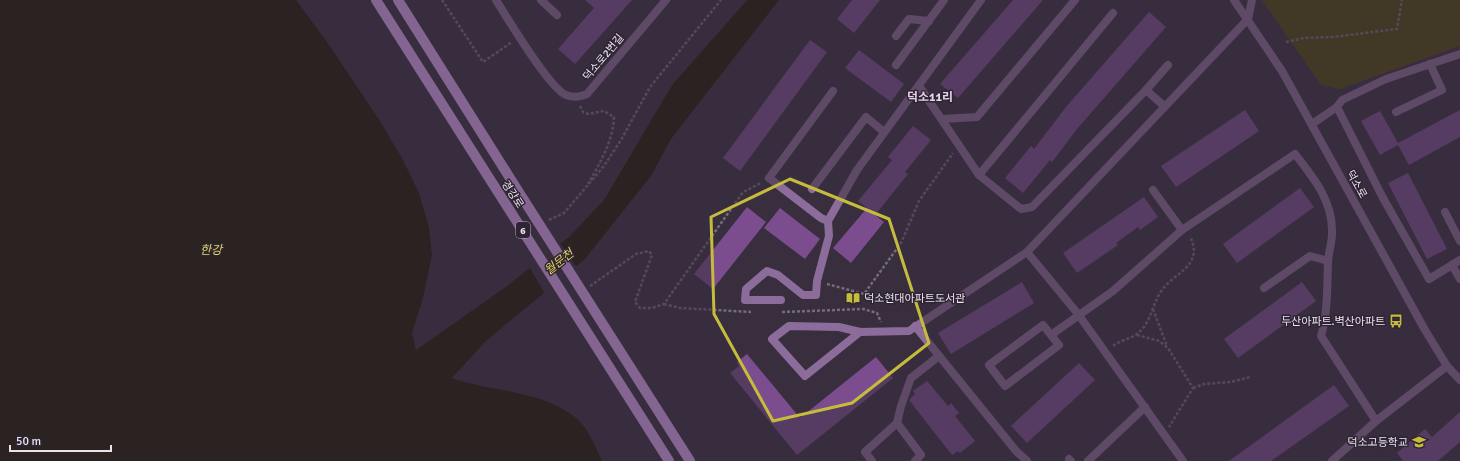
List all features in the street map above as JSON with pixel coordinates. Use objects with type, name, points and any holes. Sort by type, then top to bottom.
[{"type":"main road","name":"경강로","points":[[376,0],[669,461]]},
{"type":"main road","name":"경강로","points":[[398,0],[690,461]]},
{"type":"street","points":[[496,0],[519,37],[550,81],[565,95],[577,98]]},
{"type":"street","points":[[541,0],[557,15]]},
{"type":"street","name":"덕소로2번길","points":[[577,98],[587,94],[666,0]]},
{"type":"street","points":[[896,65],[944,0]]},
{"type":"street","points":[[781,300],[745,300],[746,289],[767,270],[778,275],[803,296],[816,295],[817,281],[829,236],[828,221],[857,170],[981,0]]},
{"type":"street","points":[[942,119],[977,117],[1075,0]]},
{"type":"street","name":"덕소로","points":[[1234,0],[1282,71],[1424,330],[1447,366],[1460,380]]},
{"type":"street","points":[[860,332],[805,376],[772,339],[789,326],[839,327],[860,332],[909,331],[1027,252],[1248,19],[1252,0]]},
{"type":"street","points":[[979,175],[1113,13]]},
{"type":"street","points":[[896,36],[909,19],[929,20]]},
{"type":"street","points":[[1312,124],[1337,107],[1342,100],[1386,79],[1460,54]]},
{"type":"street","points":[[1396,112],[1442,90],[1430,64]]},
{"type":"street","points":[[919,86],[979,175],[1021,209],[1032,207],[1146,90],[1168,65]]},
{"type":"street","points":[[1146,90],[1164,106]]},
{"type":"street","points":[[828,221],[821,218],[769,178],[833,91]]},
{"type":"street","points":[[1337,107],[1383,198],[1429,279],[1460,260]]},
{"type":"street","points":[[812,189],[866,117],[884,132]]},
{"type":"street","points":[[1051,335],[1078,314],[1113,291],[1184,229],[1295,154],[1318,182],[1331,214],[1332,231],[1328,261],[1328,297],[1321,336],[1376,421]]},
{"type":"street","points":[[1152,190],[1184,229]]},
{"type":"street","points":[[1445,212],[1460,241]]},
{"type":"street","points":[[1027,252],[1078,314],[1183,461]]},
{"type":"street","points":[[1264,288],[1310,256],[1328,261]]},
{"type":"street","points":[[1452,265],[1460,279]]},
{"type":"street","points":[[1043,325],[1051,335],[1058,345],[1005,386],[989,365],[1043,325]]},
{"type":"street","points":[[915,326],[1016,450],[1027,461]]},
{"type":"street","points":[[872,461],[865,452],[897,423],[901,406],[911,378],[939,356]]},
{"type":"street","points":[[1332,461],[1376,421],[1447,366]]},
{"type":"street","points":[[1088,461],[1145,407]]},
{"type":"street","points":[[897,423],[921,455],[915,461]]},
{"type":"path","points":[[442,0],[483,62],[519,37]]},
{"type":"path","points":[[544,223],[564,213],[585,190],[604,166],[621,140],[650,87],[721,0]]},
{"type":"path","points":[[1286,42],[1304,38],[1333,37],[1397,29],[1402,0]]},
{"type":"path","points":[[577,98],[583,112],[588,114],[604,111],[614,117],[614,128],[605,154],[585,190]]},
{"type":"path","points":[[817,281],[864,294],[901,243],[919,201],[959,145]]},
{"type":"path","points":[[585,289],[636,254],[649,251],[652,255],[635,302],[640,308],[652,308],[664,304],[743,192],[769,178]]},
{"type":"path","points":[[1106,352],[1122,339],[1136,335],[1148,323],[1152,309],[1160,292],[1186,269],[1193,258],[1194,246],[1184,229]]},
{"type":"path","points":[[1152,309],[1168,348],[1193,388]]},
{"type":"path","points":[[1136,335],[1159,341],[1168,348]]},
{"type":"path","points":[[1164,436],[1193,388],[1204,384],[1231,382],[1250,377]]},
{"type":"highlighted area","points":[[790,179],[889,219],[929,343],[852,403],[773,421],[714,314],[711,217]]},
{"type":"shaded area","points":[[1262,0],[1460,0],[1460,46],[1340,89],[1321,85]]},
{"type":"water","name":"한강","points":[[0,0],[296,0],[325,39],[380,121],[403,160],[419,193],[429,227],[432,255],[423,298],[412,333],[416,350],[507,286],[570,236],[604,200],[672,85],[747,0],[779,0],[671,139],[651,176],[585,259],[486,341],[452,378],[467,383],[531,396],[547,401],[561,408],[575,417],[584,426],[602,461],[0,461]]},
{"type":"pier","points":[[559,242],[577,268],[545,294],[529,266]]},
{"type":"building","points":[[585,0],[632,0],[575,64],[558,49],[594,8]]},
{"type":"building","points":[[852,0],[880,0],[854,33],[837,19]]},
{"type":"building","points":[[1013,0],[1043,0],[958,98],[940,84]]},
{"type":"building","points":[[1149,12],[1166,27],[1077,129],[1052,162],[1050,160],[1023,193],[1005,178],[1031,146],[1034,149],[1066,107]]},
{"type":"building","points":[[810,40],[827,52],[740,171],[723,158]]},
{"type":"building","points":[[859,50],[904,84],[891,102],[845,68]]},
{"type":"building","points":[[1245,110],[1259,131],[1176,187],[1161,166]]},
{"type":"building","points":[[1460,110],[1460,137],[1409,165],[1398,145],[1380,155],[1361,121],[1380,111],[1398,143]]},
{"type":"building","points":[[913,126],[931,140],[905,172],[908,174],[875,215],[884,222],[851,263],[833,248],[867,208],[858,201],[892,160],[888,157]]},
{"type":"building","points":[[1408,173],[1447,249],[1427,259],[1388,183]]},
{"type":"building","points":[[1300,188],[1314,207],[1237,263],[1223,244]]},
{"type":"building","points":[[1144,197],[1158,217],[1140,230],[1138,227],[1116,243],[1118,245],[1077,273],[1063,253]]},
{"type":"building","points":[[747,207],[766,222],[713,289],[694,274]]},
{"type":"building","points":[[780,208],[820,239],[805,259],[764,228]]},
{"type":"building","points":[[1022,282],[1034,303],[951,354],[938,333]]},
{"type":"building","points":[[1302,282],[1316,301],[1238,358],[1224,339]]},
{"type":"building","points":[[747,354],[800,418],[876,357],[893,378],[797,455],[730,373],[739,366],[737,362]]},
{"type":"building","points":[[1079,363],[1095,380],[1027,443],[1011,426]]},
{"type":"building","points":[[927,381],[948,406],[951,403],[959,413],[955,416],[975,441],[960,453],[958,451],[952,455],[909,400],[915,394],[913,391]]},
{"type":"building","points":[[1334,385],[1349,406],[1271,461],[1229,461]]},
{"type":"building","points":[[1460,412],[1460,442],[1438,461],[1403,461],[1397,453],[1425,429],[1432,437]]},
{"type":"place","name":"덕소현대아파트도서관","points":[[853,298]]},
{"type":"place","name":"두산아파트.벽산아파트","points":[[1396,321]]},
{"type":"place","name":"덕소고등학교","points":[[1419,442]]},
{"type":"district","name":"덕소11리","points":[[930,97]]},
{"type":"water label","name":"월문천","points":[[559,262]]}]
